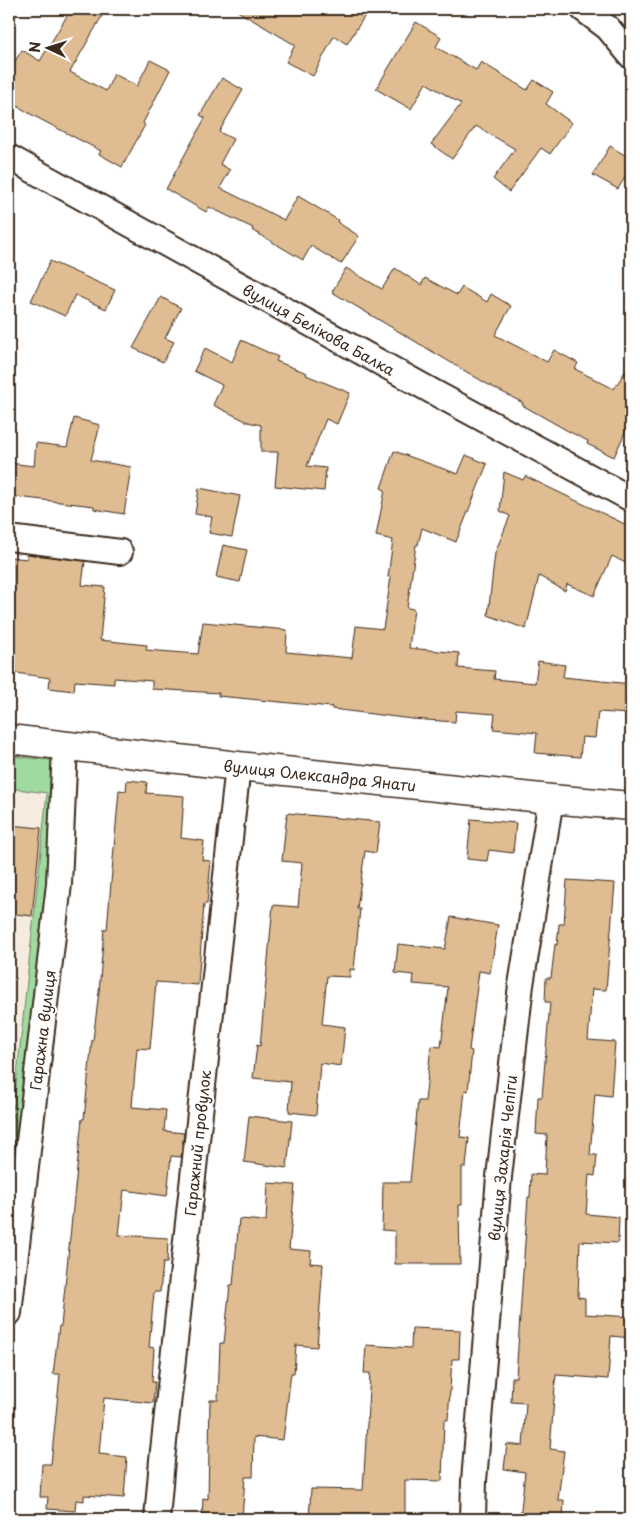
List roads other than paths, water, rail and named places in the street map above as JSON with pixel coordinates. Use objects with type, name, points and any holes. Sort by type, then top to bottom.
[{"type":"street","points":[[583,9],[608,28],[631,56]]},
{"type":"street","name":"вулиця Белікова Балка","points":[[9,157],[631,499]]},
{"type":"street","points":[[9,538],[120,552]]},
{"type":"street","name":"вулиця Олександра Янати","points":[[9,739],[238,766],[631,806]]},
{"type":"street","name":"Гаражна вулиця","points":[[9,1313],[59,884],[65,746]]},
{"type":"street","name":"Гаражний провулок","points":[[157,1519],[238,766]]},
{"type":"street","name":"вулиця Захарія Чепіги","points":[[473,1519],[500,1167],[521,986],[551,799]]}]
